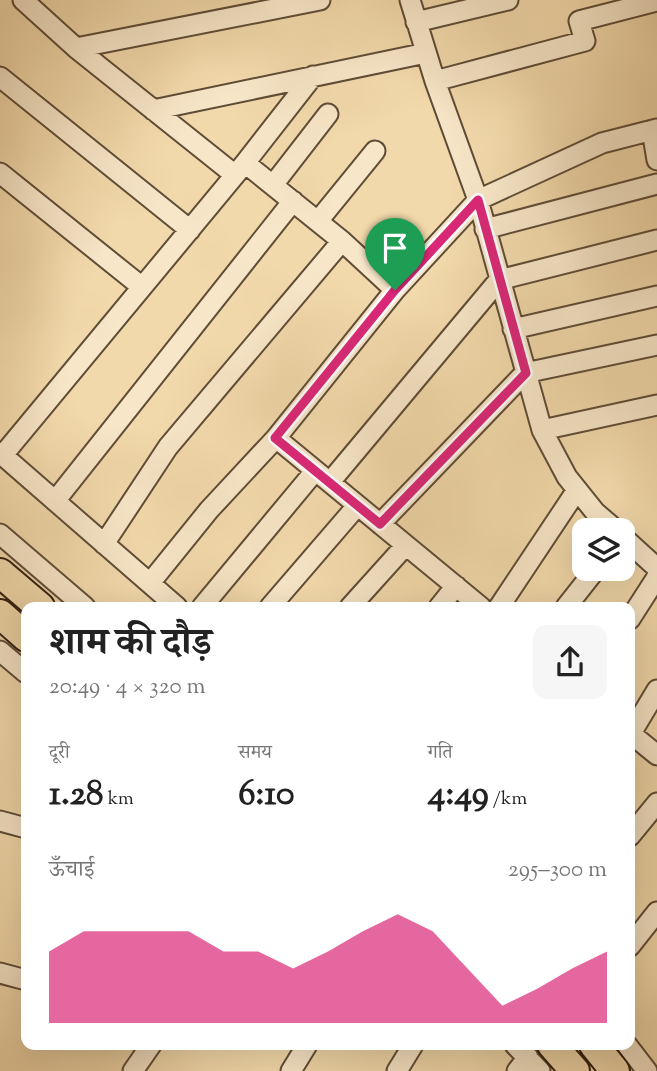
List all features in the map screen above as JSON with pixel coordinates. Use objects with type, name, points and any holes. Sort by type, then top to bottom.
[{"type":"highway","points":[[0,573],[34,602]]},
{"type":"highway","points":[[0,614],[21,633]]},
{"type":"highway","points":[[598,1050],[615,1071]]},
{"type":"highway","points":[[530,1058],[575,1071]]},
{"type":"street","points":[[23,0],[76,48],[153,110],[240,169],[273,184],[342,241],[395,290]]},
{"type":"street","points":[[76,48],[320,0]]},
{"type":"street","points":[[410,0],[435,81],[478,200],[541,430],[567,477],[603,518]]},
{"type":"street","points":[[416,22],[508,0]]},
{"type":"street","points":[[435,81],[585,41],[579,21],[657,1]]},
{"type":"street","points":[[153,110],[426,53]]},
{"type":"street","points":[[171,602],[1,454],[190,230],[313,76]]},
{"type":"street","points":[[0,77],[190,230]]},
{"type":"street","points":[[273,184],[328,114]]},
{"type":"street","points":[[150,583],[209,510],[275,438],[395,290],[478,200],[602,143],[654,130],[657,160]]},
{"type":"street","points":[[318,221],[375,151]]},
{"type":"street","points":[[0,173],[142,287]]},
{"type":"street","points":[[485,229],[657,184]]},
{"type":"street","points":[[55,501],[293,201]]},
{"type":"street","points":[[207,602],[499,279],[657,240]]},
{"type":"street","points":[[104,544],[168,447],[342,241]]},
{"type":"street","points":[[513,329],[657,296]]},
{"type":"street","points":[[380,524],[526,373],[657,345]]},
{"type":"street","points":[[541,430],[657,405]]},
{"type":"street","points":[[275,438],[475,602]]},
{"type":"street","points":[[502,602],[577,490]]},
{"type":"street","points":[[274,602],[357,506]]},
{"type":"street","points":[[0,534],[79,602]]},
{"type":"street","points":[[355,602],[405,546]]},
{"type":"street","points":[[635,548],[657,568]]},
{"type":"street","points":[[635,611],[657,577]]},
{"type":"street","points":[[570,602],[587,581]]},
{"type":"street","points":[[443,602],[456,586]]},
{"type":"street","points":[[0,651],[21,669]]},
{"type":"street","points":[[635,726],[657,690]]},
{"type":"street","points":[[635,738],[657,755]]},
{"type":"street","points":[[635,830],[657,803]]},
{"type":"street","points":[[0,821],[21,827]]},
{"type":"street","points":[[635,940],[657,912]]},
{"type":"street","points":[[0,973],[21,979]]},
{"type":"street","points":[[133,1071],[148,1050]]},
{"type":"street","points":[[291,1071],[304,1050]]},
{"type":"street","points":[[397,1071],[410,1050]]},
{"type":"street","points":[[631,1050],[647,1071]]},
{"type":"route","points":[[478,200],[526,373],[380,524],[275,438],[395,290],[478,200]]}]
